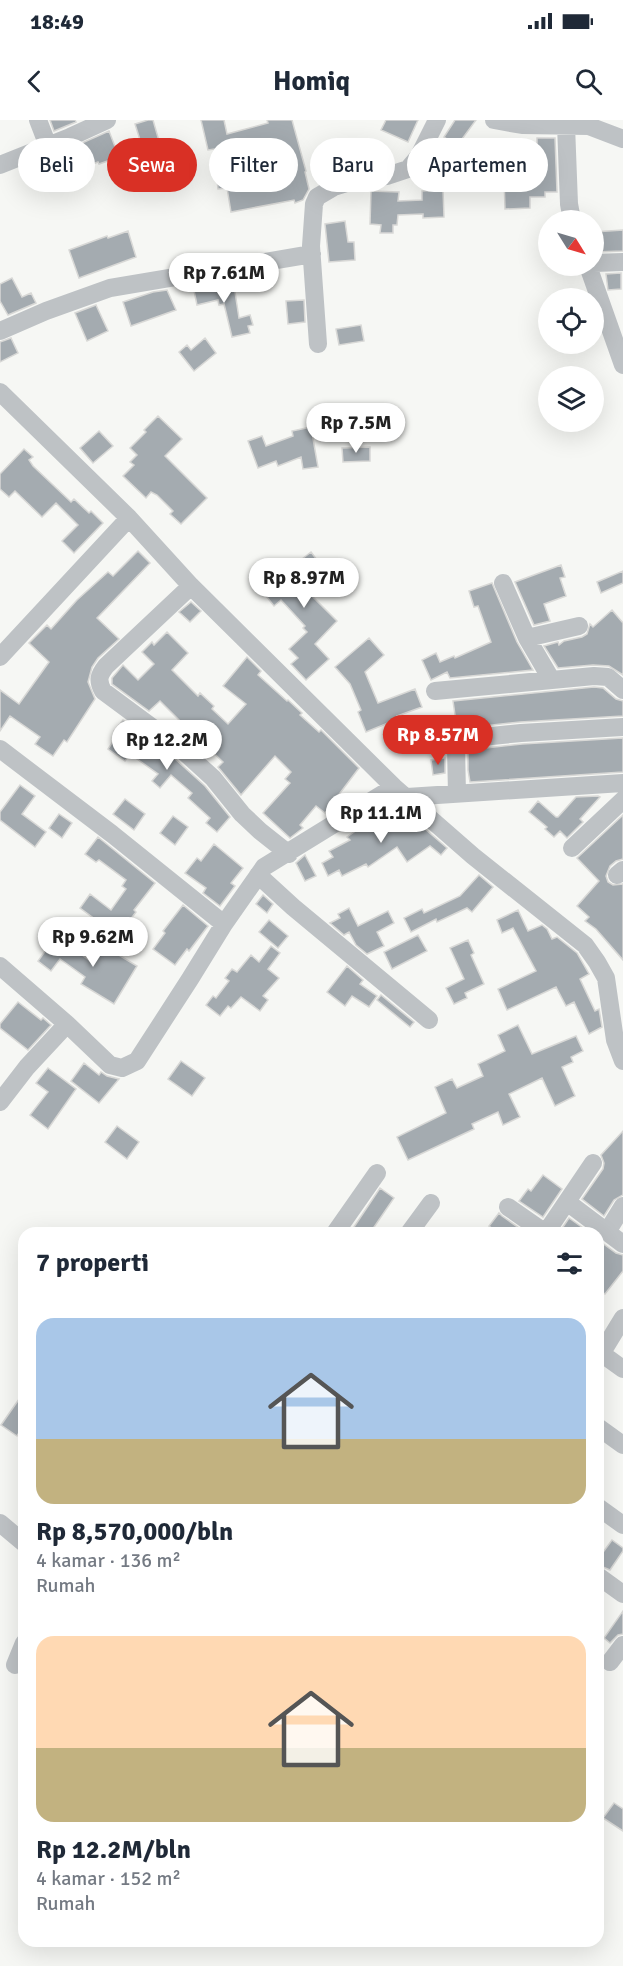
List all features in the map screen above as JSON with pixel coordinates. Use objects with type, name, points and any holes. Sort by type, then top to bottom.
[{"type":"street","points":[[38,120],[45,138]]},
{"type":"street","points":[[66,138],[107,120]]},
{"type":"street","points":[[318,344],[312,254],[314,204],[317,197],[334,187],[363,178],[387,176],[408,169],[419,156],[437,120]]},
{"type":"street","points":[[494,120],[522,125],[589,123],[623,139]]},
{"type":"street","points":[[566,125],[570,210]]},
{"type":"street","points":[[0,165],[18,158]]},
{"type":"street","points":[[0,331],[46,311],[111,288],[312,254]]},
{"type":"street","points":[[604,263],[623,262]]},
{"type":"street","points":[[593,276],[615,319],[623,365]]},
{"type":"street","points":[[0,392],[129,518],[191,586],[401,792],[473,856],[585,945],[606,978],[616,989],[615,1040],[623,1061]]},
{"type":"street","points":[[0,657],[129,518]]},
{"type":"street","points":[[503,583],[527,638],[551,679]]},
{"type":"street","points":[[191,586],[106,666],[99,676],[99,684],[102,691],[180,748],[213,778],[242,814],[289,854]]},
{"type":"street","points":[[527,638],[579,626]]},
{"type":"street","points":[[435,691],[601,676],[613,680],[623,690]]},
{"type":"street","points":[[457,794],[456,747],[462,739],[623,727]]},
{"type":"street","points":[[0,749],[112,834],[224,924]]},
{"type":"street","points":[[0,966],[110,1065],[122,1068],[136,1061],[152,1040],[224,924],[264,867],[401,792],[457,794],[623,783]]},
{"type":"street","points":[[572,848],[623,800]]},
{"type":"street","points":[[258,875],[429,1020]]},
{"type":"street","points":[[0,1102],[27,1067],[67,1024]]},
{"type":"street","points":[[550,1227],[593,1163]]},
{"type":"street","points":[[339,1227],[377,1173]]},
{"type":"street","points":[[567,1202],[600,1227]]},
{"type":"street","points":[[413,1227],[430,1203]]},
{"type":"street","points":[[607,1232],[623,1206]]},
{"type":"street","points":[[508,1207],[538,1227]]},
{"type":"street","points":[[604,1230],[623,1244]]},
{"type":"street","points":[[604,1348],[623,1318]]},
{"type":"street","points":[[604,1357],[623,1369]]},
{"type":"street","points":[[604,1431],[623,1445]]},
{"type":"street","points":[[604,1511],[623,1525]]},
{"type":"street","points":[[0,1523],[18,1538]]},
{"type":"street","points":[[604,1582],[623,1594]]},
{"type":"street","points":[[610,1662],[623,1646]]},
{"type":"street","points":[[15,1665],[18,1658]]},
{"type":"building","points":[[50,120],[75,120],[76,122],[54,131]]},
{"type":"building","points":[[153,120],[158,138],[139,138],[135,124]]},
{"type":"building","points":[[201,120],[224,120],[227,134],[268,123],[267,120],[292,120],[297,138],[209,138],[208,150]]},
{"type":"building","points":[[386,120],[418,120],[407,142],[381,130]]},
{"type":"building","points":[[455,120],[476,120],[463,138],[444,137]]},
{"type":"building","points":[[109,131],[112,138],[107,138],[107,161],[95,163],[93,138]]},
{"type":"building","points":[[548,138],[555,138],[557,192],[548,192]]},
{"type":"building","points":[[298,142],[309,189],[303,200],[231,212],[228,192],[298,192]]},
{"type":"building","points":[[371,192],[399,192],[398,201],[422,200],[422,192],[443,192],[444,217],[423,218],[423,214],[398,215],[397,225],[393,225],[393,233],[380,233],[381,225],[370,224]]},
{"type":"building","points":[[504,192],[545,192],[545,197],[530,197],[530,208],[505,209]]},
{"type":"building","points":[[345,221],[348,242],[354,242],[355,260],[329,262],[325,224]]},
{"type":"building","points":[[623,230],[623,251],[604,252],[604,231]]},
{"type":"building","points":[[128,231],[136,257],[79,278],[69,250]]},
{"type":"building","points":[[621,273],[621,289],[608,290],[606,274]]},
{"type":"building","points":[[12,278],[22,297],[31,293],[36,303],[8,315],[0,301],[0,284]]},
{"type":"building","points":[[233,279],[239,318],[250,315],[253,325],[248,326],[250,333],[232,337],[224,304],[219,305],[218,300],[197,305],[193,286]]},
{"type":"building","points":[[167,290],[176,310],[131,326],[123,302]]},
{"type":"building","points":[[304,300],[305,322],[288,324],[286,301]]},
{"type":"building","points":[[96,305],[108,331],[87,341],[75,313]]},
{"type":"building","points":[[361,325],[364,341],[339,345],[336,329]]},
{"type":"building","points":[[11,338],[18,353],[0,362],[0,342]]},
{"type":"building","points":[[205,338],[216,353],[194,371],[179,352],[187,345],[191,350]]},
{"type":"building","points":[[158,416],[182,439],[165,456],[207,498],[181,524],[170,514],[173,511],[157,495],[151,492],[146,498],[123,476],[134,465],[130,462],[137,455],[130,448]]},
{"type":"building","points":[[311,427],[318,467],[303,469],[301,457],[278,466],[276,461],[258,468],[248,441],[262,436],[266,446],[293,436],[292,431]]},
{"type":"building","points":[[99,431],[113,446],[93,463],[80,448]]},
{"type":"building","points":[[370,447],[370,461],[343,462],[342,448]]},
{"type":"building","points":[[24,449],[33,457],[29,460],[33,466],[71,502],[74,499],[103,523],[74,553],[62,541],[78,525],[56,503],[42,517],[15,491],[9,497],[0,489],[0,474]]},
{"type":"building","points":[[138,551],[150,563],[97,618],[119,639],[98,658],[92,667],[88,682],[95,699],[67,742],[64,740],[53,756],[35,744],[40,737],[10,716],[0,731],[0,690],[19,704],[49,662],[29,643],[47,625],[51,629],[77,600],[108,572],[113,576]]},
{"type":"building","points":[[311,552],[332,580],[312,596],[337,621],[315,644],[329,659],[306,680],[291,664],[298,658],[289,649],[307,632],[303,628],[305,626],[281,600],[274,606],[259,587],[281,569],[284,573]]},
{"type":"building","points":[[561,565],[565,577],[560,578],[566,596],[544,604],[550,621],[534,625],[515,582]]},
{"type":"building","points":[[623,571],[623,583],[601,593],[597,582]]},
{"type":"building","points":[[492,583],[517,642],[533,670],[450,678],[447,672],[431,680],[422,660],[436,653],[440,662],[491,642],[478,606],[474,607],[469,591]]},
{"type":"building","points":[[191,602],[201,611],[190,622],[179,612]]},
{"type":"building","points":[[612,610],[623,623],[623,675],[609,666],[558,668],[544,646],[558,642],[559,645],[564,641],[582,637],[587,634],[590,624],[593,627]]},
{"type":"building","points":[[167,632],[188,653],[172,670],[198,696],[200,693],[214,706],[212,709],[228,724],[246,704],[223,686],[247,657],[261,671],[258,675],[302,713],[300,715],[319,732],[321,730],[359,768],[325,813],[316,806],[300,825],[303,828],[290,838],[263,813],[290,783],[285,779],[291,772],[275,756],[241,795],[218,767],[223,762],[203,743],[200,746],[189,736],[192,733],[160,701],[149,711],[112,684],[112,678],[123,665],[138,680],[154,664],[142,652],[152,642],[154,645]]},
{"type":"building","points":[[369,638],[384,655],[365,672],[378,703],[415,689],[422,707],[397,716],[398,719],[366,732],[358,712],[361,710],[350,684],[335,667]]},
{"type":"building","points":[[603,688],[616,699],[623,701],[623,716],[520,722],[457,729],[453,701]]},
{"type":"building","points":[[123,720],[173,757],[205,786],[230,817],[217,832],[206,823],[210,818],[188,798],[192,793],[171,775],[160,788],[152,781],[158,774],[130,754],[125,761],[108,749],[118,734],[114,731]]},
{"type":"building","points":[[623,738],[623,772],[470,782],[468,750],[522,744]]},
{"type":"building","points":[[445,758],[445,773],[433,775],[431,760]]},
{"type":"building","points":[[20,785],[35,796],[22,814],[46,832],[35,847],[0,820],[0,812]]},
{"type":"building","points":[[576,797],[600,797],[580,819],[583,822],[567,838],[560,831],[554,837],[545,829],[547,827],[529,812],[538,801],[558,817]]},
{"type":"building","points":[[125,799],[145,814],[134,830],[113,814]]},
{"type":"building","points":[[390,812],[399,822],[409,815],[447,848],[441,855],[430,846],[407,862],[397,847],[368,867],[366,864],[342,876],[339,870],[328,876],[322,863],[333,857],[329,851],[350,840],[347,837],[371,820],[375,825]]},
{"type":"building","points":[[59,814],[72,823],[62,838],[49,828]]},
{"type":"building","points":[[623,815],[623,859],[610,866],[606,876],[608,882],[613,885],[623,884],[623,960],[596,929],[585,921],[589,917],[577,906],[599,881],[577,858]]},
{"type":"building","points":[[173,816],[188,827],[175,845],[160,833]]},
{"type":"building","points":[[98,837],[155,883],[118,936],[80,908],[90,894],[111,910],[126,889],[122,886],[126,880],[99,860],[96,862],[85,854]]},
{"type":"building","points":[[214,844],[243,868],[231,883],[235,886],[220,906],[203,893],[206,888],[185,873],[197,858],[201,861]]},
{"type":"building","points":[[305,855],[316,876],[305,881],[296,863]]},
{"type":"building","points":[[479,875],[493,887],[472,912],[467,908],[437,922],[436,919],[411,932],[404,918],[422,909],[424,913],[460,896]]},
{"type":"building","points":[[263,895],[273,904],[267,913],[256,904]]},
{"type":"building","points":[[183,905],[208,926],[175,965],[153,949],[165,933],[163,931]]},
{"type":"building","points":[[349,908],[358,926],[388,911],[394,923],[377,932],[384,946],[367,954],[356,945],[349,932],[344,935],[330,923],[340,918],[338,914]]},
{"type":"building","points":[[518,910],[528,931],[542,925],[552,939],[557,937],[577,953],[589,974],[580,979],[595,1011],[599,1009],[602,1027],[589,1034],[574,1002],[566,1006],[556,987],[507,1010],[498,989],[536,971],[513,928],[502,933],[497,920]]},
{"type":"building","points":[[269,920],[288,936],[278,948],[259,932]]},
{"type":"building","points":[[418,935],[427,951],[392,969],[384,952]]},
{"type":"building","points":[[56,936],[93,963],[104,946],[137,966],[114,1004],[81,984],[85,977],[60,959],[51,971],[38,961]]},
{"type":"building","points":[[468,940],[474,953],[471,955],[484,984],[465,993],[467,998],[454,1004],[446,988],[464,979],[450,948]]},
{"type":"building","points":[[271,946],[280,953],[268,969],[279,978],[263,996],[268,1000],[260,1011],[241,997],[231,1008],[228,1006],[220,1016],[206,1005],[213,996],[216,998],[229,981],[225,978],[232,969],[237,972],[251,955],[259,962]]},
{"type":"building","points":[[347,966],[363,980],[360,984],[377,996],[369,1007],[352,996],[345,1006],[327,992]]},
{"type":"building","points":[[381,995],[414,1022],[410,1027],[377,1000]]},
{"type":"building","points":[[18,1002],[51,1025],[28,1050],[0,1028],[0,1024]]},
{"type":"building","points":[[518,1025],[532,1054],[576,1036],[583,1051],[571,1057],[573,1062],[562,1067],[575,1096],[555,1106],[542,1078],[509,1094],[520,1117],[503,1125],[498,1112],[472,1124],[474,1129],[408,1160],[397,1137],[446,1113],[435,1087],[452,1079],[457,1088],[483,1076],[478,1064],[505,1051],[498,1035]]},
{"type":"building","points":[[181,1061],[205,1078],[192,1096],[168,1079]]},
{"type":"building","points":[[84,1063],[99,1075],[101,1072],[119,1079],[99,1103],[71,1081]]},
{"type":"building","points":[[48,1068],[76,1089],[48,1129],[30,1115],[48,1092],[36,1083]]},
{"type":"building","points":[[117,1126],[139,1142],[127,1159],[105,1142]]},
{"type":"building","points":[[623,1131],[623,1195],[614,1200],[604,1216],[582,1199],[603,1169],[604,1163],[601,1155]]},
{"type":"building","points":[[543,1175],[562,1189],[543,1217],[519,1201],[528,1189],[531,1191]]},
{"type":"building","points":[[380,1188],[394,1198],[374,1227],[354,1227]]},
{"type":"building","points":[[499,1213],[518,1227],[490,1227]]},
{"type":"building","points":[[569,1218],[582,1227],[563,1227]]},
{"type":"building","points":[[604,1244],[623,1255],[623,1271],[605,1294]]},
{"type":"building","points":[[18,1401],[17,1436],[1,1425]]},
{"type":"building","points":[[612,1540],[623,1548],[610,1570],[604,1568],[604,1551]]},
{"type":"building","points":[[623,1611],[623,1634],[618,1635],[610,1643],[604,1638]]},
{"type":"building","points":[[614,1803],[623,1809],[623,1831],[604,1819]]}]
